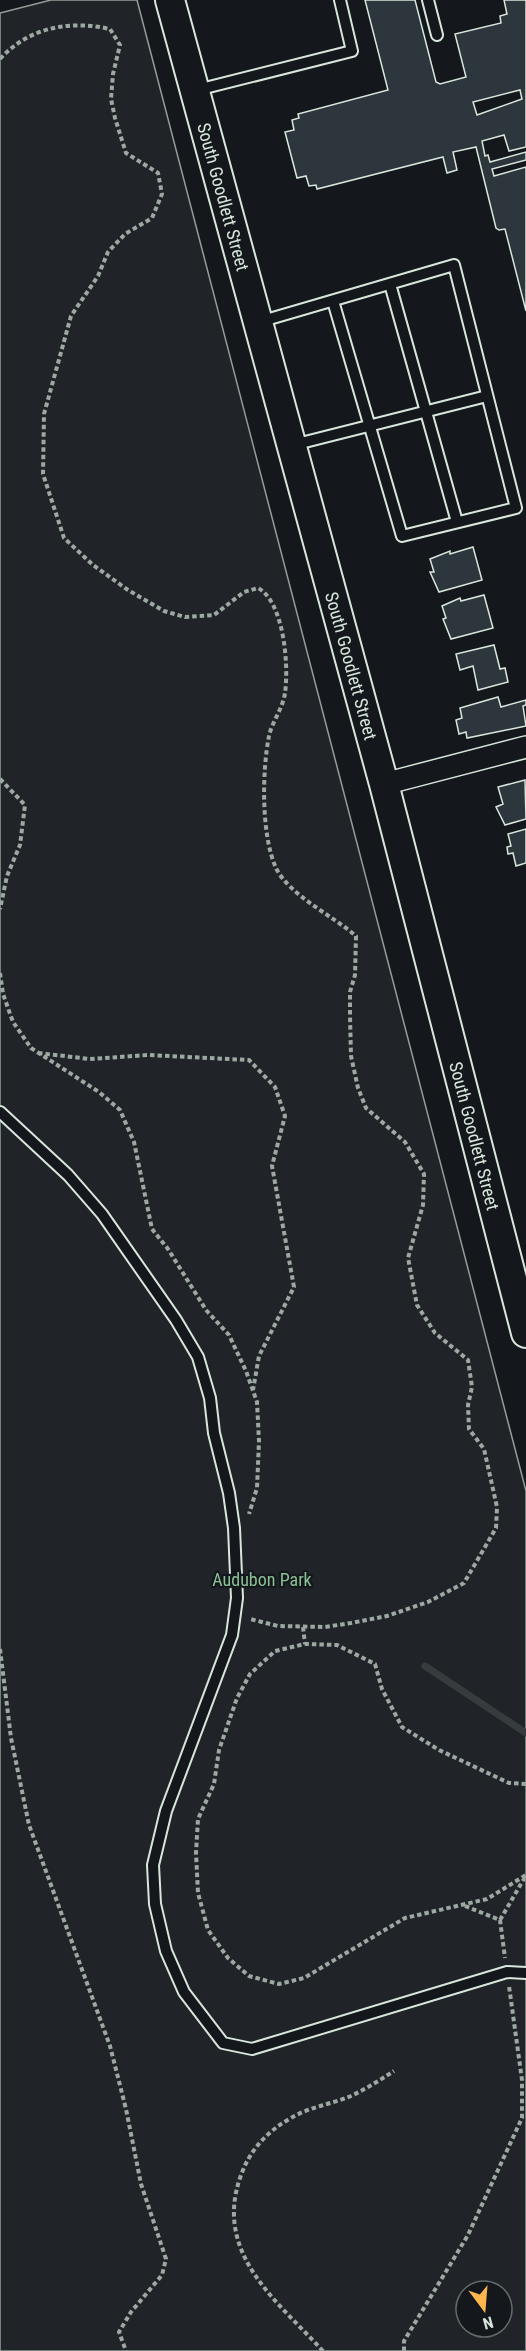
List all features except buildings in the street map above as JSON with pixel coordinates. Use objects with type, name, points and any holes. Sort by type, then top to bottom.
[{"type":"main road","name":"South Goodlett Street","points":[[170,0],[384,784],[526,1333]]},
{"type":"street","points":[[384,784],[526,747]]},
{"type":"lane","points":[[194,91],[352,51],[340,0]]},
{"type":"lane","points":[[428,0],[437,35]]},
{"type":"lane","points":[[259,322],[454,265],[516,508],[402,536],[333,301]]},
{"type":"lane","points":[[390,284],[457,522]]},
{"type":"lane","points":[[292,445],[487,396]]},
{"type":"lane","points":[[0,1112],[68,1175],[102,1214],[176,1320],[198,1357],[210,1398],[214,1433],[233,1517],[237,1598],[232,1635],[166,1811],[153,1865],[155,1904],[166,1951],[184,1992],[223,2043],[252,2049],[507,1972],[526,1973]]},
{"type":"path","points":[[0,59],[27,39],[52,26],[86,24],[110,29],[120,45],[112,74],[111,99],[115,118],[126,153],[158,173],[162,194],[152,218],[125,234],[108,252],[98,276],[71,316],[44,414],[42,474],[64,538],[93,564],[128,590],[164,611],[195,617],[214,615],[244,592],[258,588],[268,593],[276,610],[283,639],[285,695],[269,735],[265,775],[270,847],[276,869],[297,892],[356,936],[356,975],[350,992],[350,1008],[351,1056],[358,1088],[366,1108],[405,1142],[424,1174],[423,1205],[408,1258],[417,1305],[435,1333],[468,1360],[472,1387],[468,1405],[469,1429],[484,1449],[494,1484],[496,1528],[464,1583],[428,1602],[387,1616],[325,1627],[278,1626],[246,1618]]},
{"type":"path","points":[[0,778],[25,805],[20,845],[6,876],[0,909]]},
{"type":"path","points":[[0,973],[3,994],[13,1022],[31,1048],[99,1092],[120,1110],[134,1142],[152,1229],[168,1249],[206,1310],[229,1335],[257,1402],[259,1441],[257,1488],[248,1523]]},
{"type":"path","points":[[38,1053],[90,1059],[148,1055],[249,1060],[275,1087],[285,1116],[272,1166],[294,1287],[259,1356],[253,1390]]},
{"type":"path","points":[[303,1626],[305,1644]]},
{"type":"path","points":[[526,1784],[509,1783],[439,1750],[402,1727],[382,1689],[375,1664],[337,1646],[305,1644],[275,1651],[250,1674],[237,1698],[219,1750],[214,1784],[198,1819],[196,1852],[198,1893],[208,1930],[228,1958],[249,1976],[279,1984],[304,1978],[405,1918],[487,1899],[526,1875]]},
{"type":"path","points":[[0,1649],[11,1738],[29,1825],[110,2046],[126,2109],[141,2184],[166,2259],[162,2275],[131,2312],[119,2332],[126,2351]]},
{"type":"path","points":[[404,2351],[404,2341],[468,2235],[522,2118],[522,2080],[500,1920],[526,1875]]},
{"type":"path","points":[[464,1906],[500,1920]]},
{"type":"path","points":[[323,2351],[253,2275],[239,2248],[233,2223],[236,2191],[246,2160],[266,2134],[292,2117],[351,2096],[394,2071]]},
{"type":"green space","name":"Audubon Park","points":[[51,0],[137,0],[526,1491],[526,2351],[0,2351],[0,13]]},
{"type":"waterway","points":[[425,1666],[526,1733]]}]
